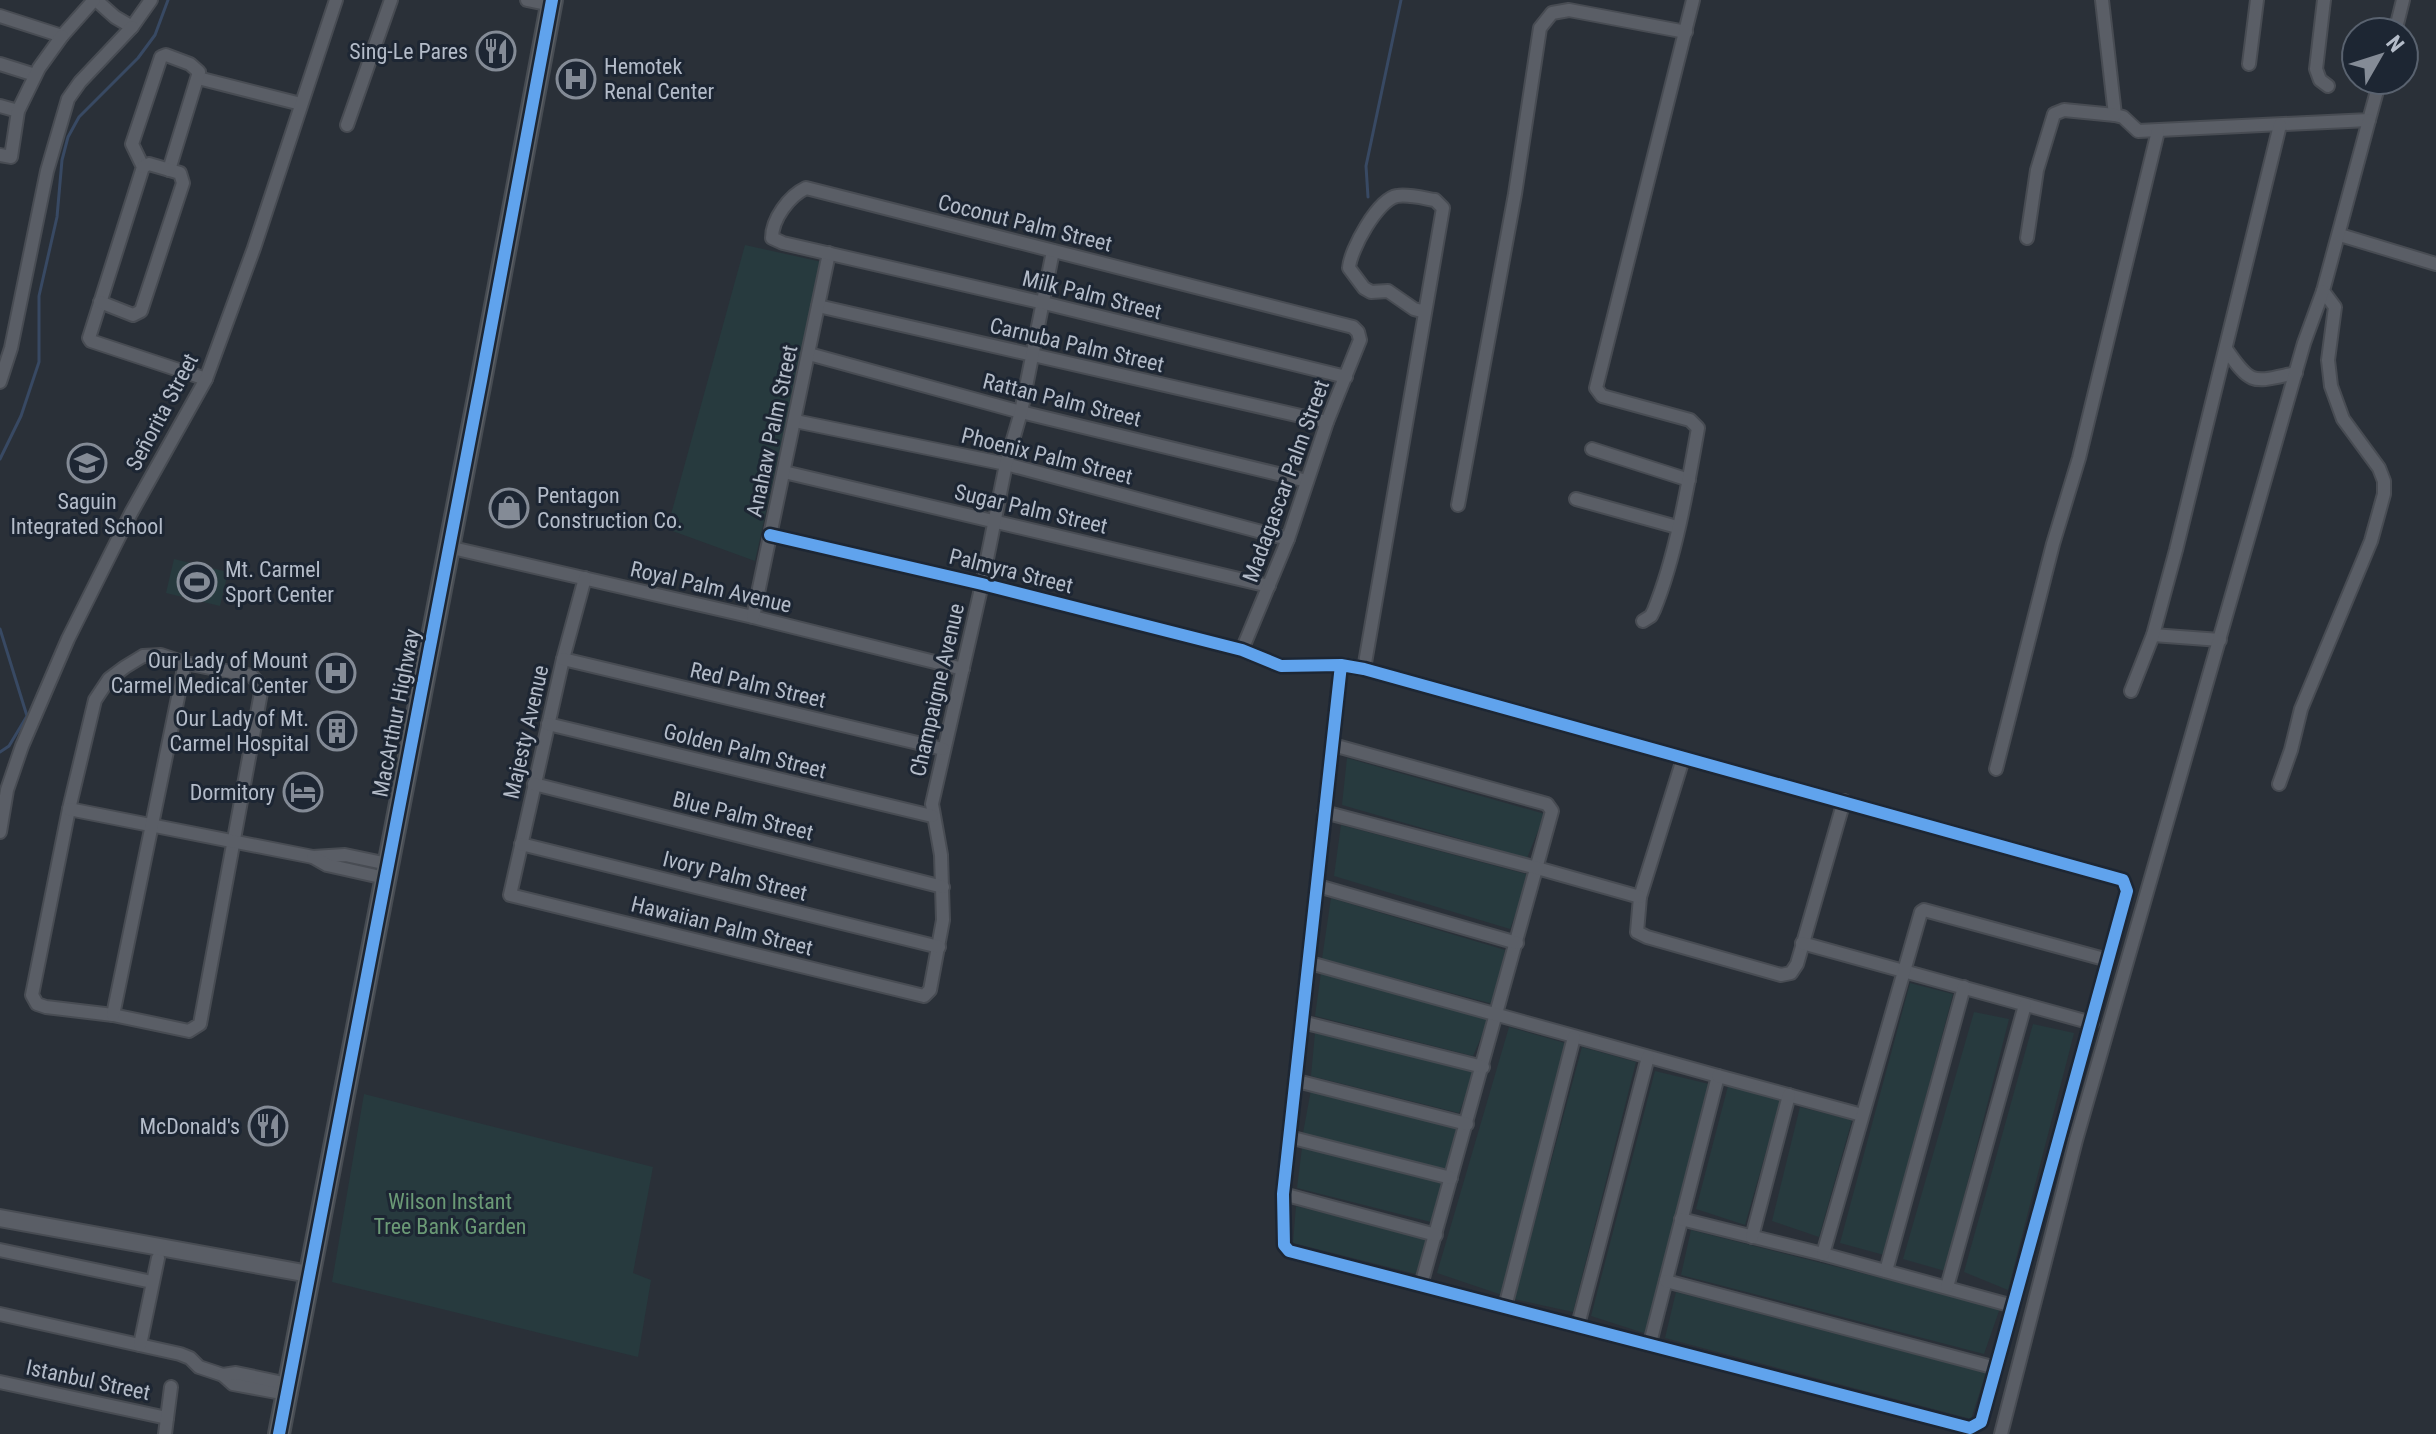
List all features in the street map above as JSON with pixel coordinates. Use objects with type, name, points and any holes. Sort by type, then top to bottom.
[{"type":"highway","name":"MacArthur Highway","points":[[279,1434],[551,2]]},
{"type":"street","points":[[0,155],[11,157],[18,111],[35,75],[62,36],[95,0],[132,27]]},
{"type":"street","points":[[0,382],[11,348],[47,171],[68,99],[132,27],[151,0]]},
{"type":"street","name":"Señorita Street","points":[[0,832],[7,790],[22,746],[68,639],[131,513],[206,379],[254,248],[336,0]]},
{"type":"street","points":[[347,125],[391,0]]},
{"type":"street","points":[[527,0],[551,2]]},
{"type":"street","points":[[1643,621],[1651,616],[1657,603],[1689,480],[1698,428],[1694,423],[1602,396],[1596,388],[1693,0]]},
{"type":"street","points":[[2102,0],[2115,115]]},
{"type":"street","points":[[2249,64],[2257,0]]},
{"type":"street","points":[[2324,0],[2316,69],[2320,80],[2328,86]]},
{"type":"street","points":[[1458,505],[1515,194],[1540,28],[1552,13],[1569,10],[1686,32]]},
{"type":"street","points":[[0,16],[62,36]]},
{"type":"street","points":[[169,170],[199,72],[190,64],[166,55],[161,57],[132,144],[143,167],[89,333],[91,341],[206,379]]},
{"type":"street","points":[[0,64],[35,75]]},
{"type":"street","points":[[198,78],[301,104]]},
{"type":"street","points":[[2001,1434],[2076,1140],[2296,373],[2340,235],[2376,96]]},
{"type":"street","points":[[0,106],[18,111]]},
{"type":"street","points":[[2027,238],[2037,170],[2051,118],[2057,110],[2123,117],[2138,131],[2369,120]]},
{"type":"street","points":[[2131,691],[2153,635],[2280,125]]},
{"type":"street","points":[[1996,769],[2053,544],[2079,458],[2158,131]]},
{"type":"street","points":[[100,302],[133,315],[141,311],[183,183],[180,173],[149,164],[143,167]]},
{"type":"street","name":"Coconut Palm Street","points":[[829,253],[772,238],[772,230],[794,193],[806,188],[1353,327]]},
{"type":"street","points":[[1364,669],[1443,208],[1435,200],[1395,196],[1384,203],[1369,221],[1350,258],[1349,268],[1364,288],[1371,292],[1388,291],[1414,309],[1425,312]]},
{"type":"street","points":[[2340,235],[2436,264]]},
{"type":"street","name":"Champaigne Avenue","points":[[924,996],[930,990],[943,920],[941,855],[932,804],[1006,464],[1021,412],[1053,251]]},
{"type":"street","name":"Milk Palm Street","points":[[829,253],[1346,377]]},
{"type":"street","name":"Anahaw Palm Street","points":[[753,617],[829,253]]},
{"type":"street","points":[[2279,784],[2301,709],[2371,541],[2384,494],[2384,481],[2379,468],[2336,405],[2328,360],[2335,307],[2323,291]]},
{"type":"street","name":"Carnuba Palm Street","points":[[818,306],[1327,422]]},
{"type":"street","name":"Madagascar Palm Street","points":[[1242,650],[1288,539],[1327,422],[1360,340],[1353,327]]},
{"type":"street","points":[[2226,349],[2243,373],[2256,380],[2296,373]]},
{"type":"street","name":"Rattan Palm Street","points":[[809,354],[1021,412],[1307,481]]},
{"type":"street","name":"Phoenix Palm Street","points":[[795,421],[1006,464],[1288,539]]},
{"type":"street","points":[[1592,449],[1689,480]]},
{"type":"street","name":"Sugar Palm Street","points":[[784,472],[1269,586]]},
{"type":"street","points":[[1576,499],[1677,527]]},
{"type":"street","name":"Palmyra Street","points":[[770,535],[982,584],[1242,650],[1281,666],[1341,665],[1364,669],[2123,880],[2127,891],[2108,960]]},
{"type":"street","name":"Royal Palm Avenue","points":[[448,547],[963,669]]},
{"type":"street","name":"Majesty Avenue","points":[[510,895],[563,659],[585,578]]},
{"type":"street","points":[[2153,635],[2220,640]]},
{"type":"street","points":[[161,655],[185,663],[252,676],[262,687],[200,1024],[189,1031],[113,1015],[37,1004],[32,995],[69,809],[95,700],[109,679],[143,656],[161,655]]},
{"type":"street","name":"Red Palm Street","points":[[563,659],[943,749]]},
{"type":"street","points":[[113,1015],[185,663]]},
{"type":"street","points":[[1341,665],[1283,1194],[1282,1240],[1289,1251],[1970,1428],[1981,1422],[2108,960],[1924,910],[1918,916],[1823,1254]]},
{"type":"street","name":"Golden Palm Street","points":[[548,724],[932,816]]},
{"type":"street","points":[[1333,745],[1547,804],[1552,811],[1421,1285]]},
{"type":"street","points":[[1683,759],[1640,897],[1637,932],[1781,975],[1791,973],[1797,964],[1844,801]]},
{"type":"street","name":"Blue Palm Street","points":[[534,784],[943,887]]},
{"type":"street","points":[[69,809],[313,857],[327,865],[344,861],[386,871]]},
{"type":"street","points":[[1324,812],[1640,897]]},
{"type":"street","name":"Ivory Palm Street","points":[[521,844],[939,947]]},
{"type":"street","points":[[1318,886],[1517,943]]},
{"type":"street","name":"Hawaiian Palm Street","points":[[510,895],[924,996]]},
{"type":"street","points":[[1802,943],[2092,1023]]},
{"type":"street","points":[[1310,963],[1862,1115]]},
{"type":"street","points":[[1886,1271],[1964,987]]},
{"type":"street","points":[[1947,1287],[2025,1005]]},
{"type":"street","points":[[1302,1022],[1483,1067]]},
{"type":"street","points":[[1505,1307],[1574,1037]]},
{"type":"street","points":[[1578,1325],[1648,1057]]},
{"type":"street","points":[[1650,1343],[1718,1076]]},
{"type":"street","points":[[1297,1081],[1467,1124]]},
{"type":"street","points":[[1752,1237],[1789,1095]]},
{"type":"street","points":[[1289,1137],[1451,1178]]},
{"type":"street","points":[[1283,1194],[1436,1235]]},
{"type":"street","points":[[0,1218],[309,1274]]},
{"type":"street","points":[[1681,1219],[2013,1306]]},
{"type":"street","points":[[0,1250],[152,1282]]},
{"type":"street","points":[[140,1345],[158,1258]]},
{"type":"street","points":[[1666,1281],[1996,1368]]},
{"type":"street","points":[[0,1314],[180,1354],[199,1367],[223,1375],[233,1384],[240,1379],[287,1389]]},
{"type":"street","name":"Istanbul Street","points":[[0,1382],[167,1418]]},
{"type":"street","points":[[165,1434],[171,1387]]},
{"type":"green space","points":[[745,245],[822,262],[755,561],[667,529]]},
{"type":"green space","name":"Mt. Carmel Sport Center","points":[[174,559],[228,572],[220,606],[166,593]]},
{"type":"green space","points":[[1347,758],[1545,814],[1527,858],[1342,805]]},
{"type":"green space","points":[[1341,825],[1530,875],[1510,929],[1334,876]]},
{"type":"green space","points":[[1331,898],[1505,950],[1493,1004],[1322,959]]},
{"type":"green space","points":[[1321,973],[1489,1019],[1473,1056],[1315,1016]]},
{"type":"green space","points":[[1910,983],[1953,994],[1884,1255],[1840,1243]]},
{"type":"green space","points":[[1974,1012],[2009,1019],[1945,1271],[1903,1259]]},
{"type":"green space","points":[[2033,1024],[2074,1033],[2008,1290],[1964,1272]]},
{"type":"green space","points":[[1509,1027],[1565,1043],[1502,1295],[1437,1273]]},
{"type":"green space","points":[[1315,1033],[1475,1072],[1459,1113],[1311,1076]]},
{"type":"green space","points":[[1582,1047],[1636,1062],[1573,1312],[1514,1299]]},
{"type":"green space","points":[[1655,1071],[1709,1084],[1647,1334],[1591,1316]]},
{"type":"green space","points":[[1728,1086],[1781,1099],[1745,1225],[1696,1209]]},
{"type":"green space","points":[[1311,1090],[1461,1128],[1446,1172],[1303,1133]]},
{"type":"green space","name":"Wilson Instant Tree Bank Garden","points":[[364,1094],[653,1167],[633,1273],[651,1280],[638,1357],[332,1282]]},
{"type":"green space","points":[[1800,1107],[1852,1120],[1819,1237],[1772,1221]]},
{"type":"green space","points":[[1302,1148],[1445,1182],[1431,1222],[1297,1188]]},
{"type":"green space","points":[[1296,1206],[1427,1238],[1416,1274],[1293,1243]]},
{"type":"green space","points":[[1691,1230],[2000,1308],[1984,1354],[1681,1275]]},
{"type":"green space","points":[[1676,1292],[1986,1373],[1971,1419],[1665,1338]]},
{"type":"waterway","points":[[0,459],[21,416],[39,362],[39,296],[57,217],[62,160],[68,137],[79,117],[138,58],[155,35],[168,0]]},
{"type":"waterway","points":[[1368,197],[1366,166],[1401,0]]},
{"type":"waterway","points":[[0,629],[27,716],[9,746],[0,752]]},
{"type":"cycle path","points":[[279,1434],[552,0]]},
{"type":"cycle path","points":[[770,535],[982,584],[1242,650],[1281,666],[1341,665],[1364,669],[2123,880],[2127,891],[1981,1422],[1970,1428],[1289,1251],[1284,1245],[1283,1194],[1341,665]]},
{"type":"place","name":"Sing-Le Pares","points":[[496,51]]},
{"type":"place","name":"Hemotek Renal Center","points":[[576,79]]},
{"type":"place","name":"Saguin Integrated School","points":[[87,463]]},
{"type":"place","name":"Pentagon Construction Co.","points":[[509,508]]},
{"type":"place","name":"Mt. Carmel Sport Center","points":[[197,582]]},
{"type":"place","name":"Our Lady of Mount Carmel Medical Center","points":[[336,673]]},
{"type":"place","name":"Our Lady of Mt. Carmel Hospital","points":[[337,731]]},
{"type":"place","name":"Dormitory","points":[[303,792]]},
{"type":"place","name":"McDonald's","points":[[268,1126]]}]
